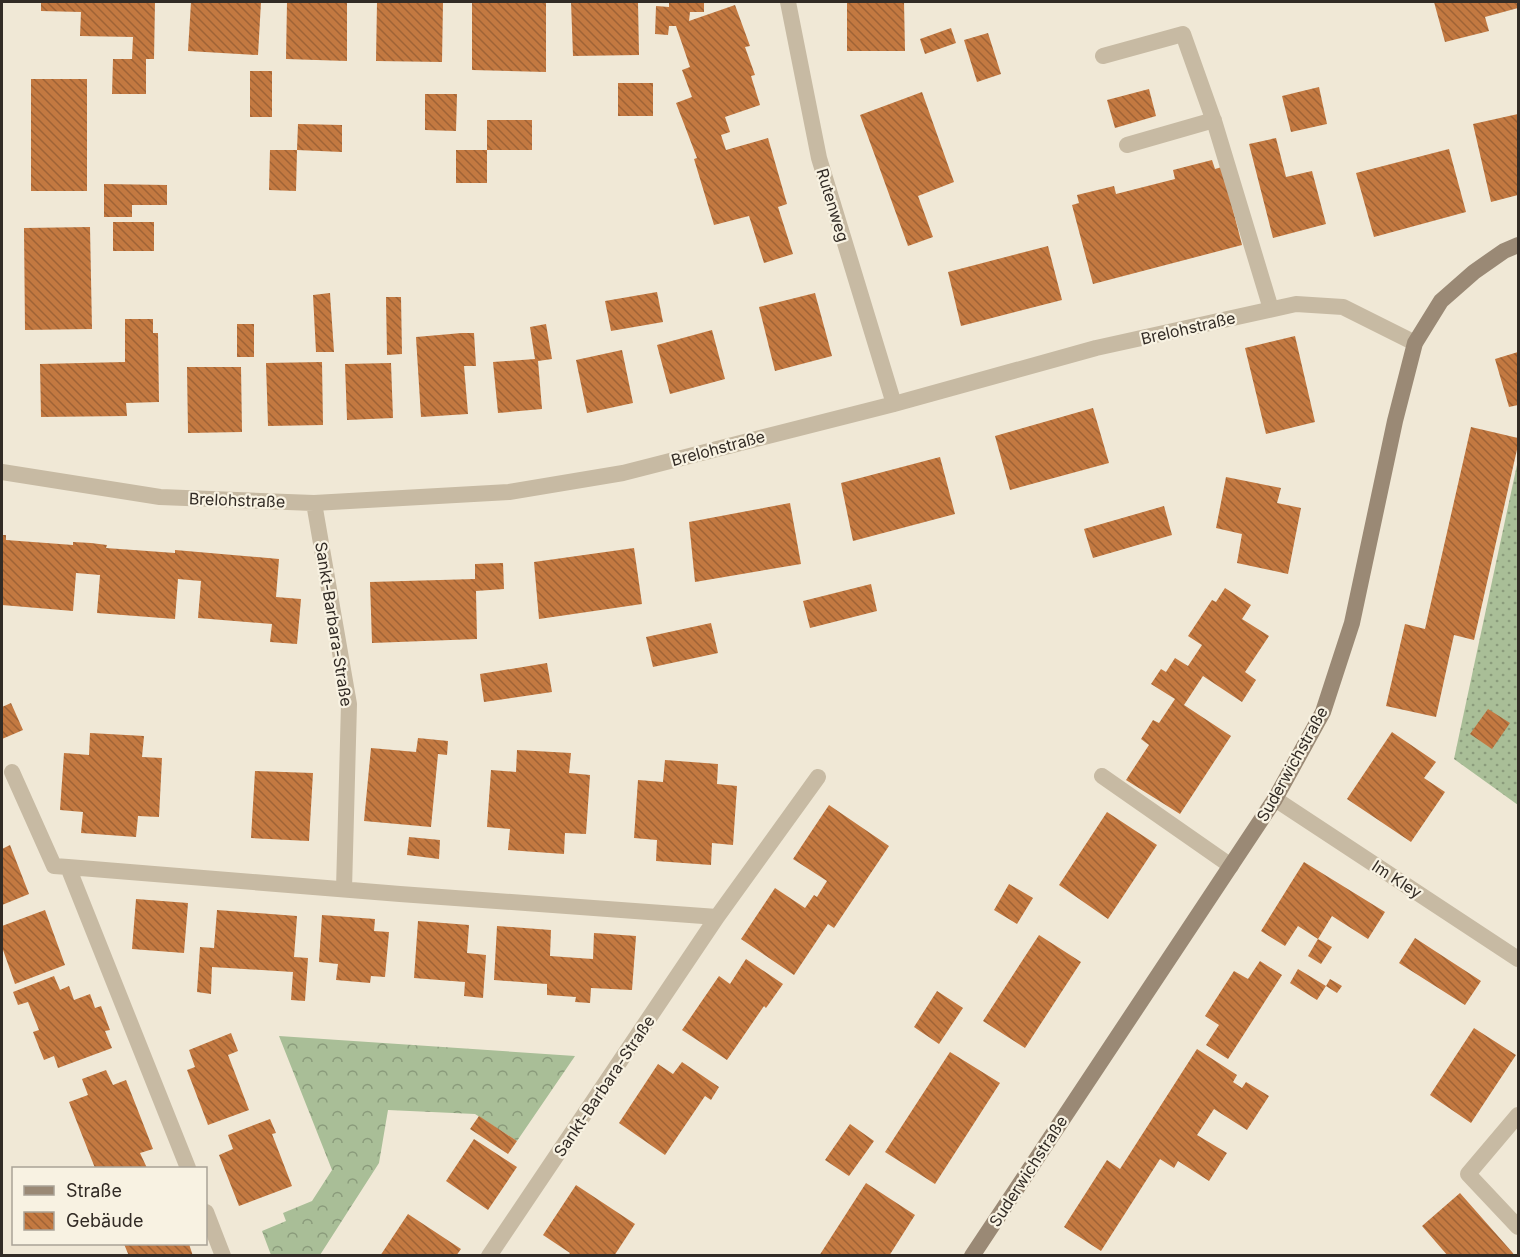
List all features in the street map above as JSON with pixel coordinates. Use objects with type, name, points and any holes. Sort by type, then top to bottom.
[{"type":"main road","name":"Suderwichstraße","points":[[972,1256],[1275,799],[1323,712],[1352,622],[1414,343],[1449,294],[1474,272],[1504,251],[1518,245]]},
{"type":"street","name":"Rutenweg","points":[[788,2],[819,158],[894,404]]},
{"type":"street","points":[[1102,56],[1183,34],[1214,120],[1271,309]]},
{"type":"street","points":[[1127,146],[1214,120]]},
{"type":"street","name":"Brelohstraße","points":[[2,472],[160,497],[314,502],[509,492],[623,473],[894,404],[1096,348],[1296,304],[1343,307],[1414,343]]},
{"type":"street","name":"Sankt-Barbara-Straße","points":[[314,502],[349,704],[344,889]]},
{"type":"street","points":[[12,772],[54,866],[717,917]]},
{"type":"street","points":[[1102,776],[1231,866]]},
{"type":"street","name":"Sankt-Barbara-Straße","points":[[489,1256],[717,917],[818,777]]},
{"type":"street","name":"Im Kley","points":[[1275,799],[1518,959]]},
{"type":"street","points":[[68,867],[188,1167]]},
{"type":"street","points":[[1518,1115],[1468,1174],[1518,1227]]},
{"type":"street","points":[[207,1215],[223,1256]]},
{"type":"green space","points":[[1518,460],[1518,805],[1454,759]]},
{"type":"green space","points":[[279,1036],[575,1056],[517,1141],[475,1114],[388,1110],[379,1163],[320,1255],[271,1255],[262,1231],[286,1221],[283,1213],[312,1201],[332,1170]]},
{"type":"building","points":[[41,2],[155,2],[154,59],[146,59],[146,94],[112,94],[113,59],[132,59],[133,37],[80,36],[81,12],[41,11]]},
{"type":"building","points":[[191,2],[261,2],[258,55],[188,51]]},
{"type":"building","points":[[287,2],[347,2],[347,61],[286,59]]},
{"type":"building","points":[[377,2],[443,2],[442,62],[376,61]]},
{"type":"building","points":[[472,2],[546,2],[546,72],[472,70]]},
{"type":"building","points":[[571,2],[638,2],[639,55],[573,56]]},
{"type":"building","points":[[669,2],[704,2],[704,12],[690,12],[689,21],[735,5],[750,46],[745,47],[755,75],[751,76],[760,105],[725,117],[730,132],[721,135],[726,150],[768,138],[787,204],[778,207],[793,254],[764,263],[749,216],[714,225],[694,159],[697,158],[676,103],[692,97],[682,70],[690,67],[676,26],[669,26],[668,35],[655,34],[656,6],[669,7]]},
{"type":"building","points":[[847,2],[904,2],[905,51],[847,51]]},
{"type":"building","points":[[1434,2],[1518,2],[1518,8],[1485,17],[1489,31],[1445,42]]},
{"type":"building","points":[[951,28],[956,43],[925,54],[920,39]]},
{"type":"building","points":[[988,33],[1001,74],[977,82],[964,40]]},
{"type":"building","points":[[250,71],[272,71],[272,117],[250,117]]},
{"type":"building","points":[[31,79],[87,79],[87,191],[31,191]]},
{"type":"building","points":[[618,83],[653,83],[653,116],[618,116]]},
{"type":"building","points":[[1319,87],[1327,124],[1291,132],[1282,96]]},
{"type":"building","points":[[1149,89],[1156,116],[1115,128],[1107,100]]},
{"type":"building","points":[[922,92],[954,182],[918,196],[933,237],[908,246],[860,115]]},
{"type":"building","points":[[425,94],[457,94],[456,131],[425,130]]},
{"type":"building","points":[[1518,114],[1518,195],[1491,202],[1473,124]]},
{"type":"building","points":[[487,120],[532,120],[532,150],[487,150]]},
{"type":"building","points":[[298,124],[342,125],[342,152],[297,150]]},
{"type":"building","points":[[1276,138],[1286,177],[1312,171],[1326,224],[1273,238],[1249,144]]},
{"type":"building","points":[[1449,149],[1466,212],[1374,237],[1356,173]]},
{"type":"building","points":[[270,150],[297,150],[296,191],[269,190]]},
{"type":"building","points":[[456,150],[487,150],[487,183],[456,183]]},
{"type":"building","points":[[1212,160],[1215,169],[1222,167],[1242,245],[1093,284],[1072,205],[1079,203],[1077,195],[1114,186],[1116,194],[1175,179],[1173,170]]},
{"type":"building","points":[[104,184],[167,185],[167,205],[132,205],[132,217],[104,217]]},
{"type":"building","points":[[113,222],[154,222],[154,251],[113,251]]},
{"type":"building","points":[[90,227],[92,329],[25,330],[24,228]]},
{"type":"building","points":[[1048,246],[1062,300],[961,326],[948,272]]},
{"type":"building","points":[[657,292],[663,322],[611,331],[605,301]]},
{"type":"building","points":[[330,293],[334,352],[316,352],[313,295]]},
{"type":"building","points":[[815,293],[832,356],[775,371],[759,307]]},
{"type":"building","points":[[386,297],[401,297],[402,354],[387,355]]},
{"type":"building","points":[[125,319],[153,319],[153,333],[158,333],[159,402],[126,403],[127,416],[41,417],[40,364],[125,362]]},
{"type":"building","points":[[237,324],[254,324],[254,357],[237,357]]},
{"type":"building","points":[[546,324],[552,359],[538,361],[542,409],[498,413],[493,362],[535,359],[530,327]]},
{"type":"building","points":[[712,330],[725,379],[670,394],[657,345]]},
{"type":"building","points":[[474,333],[476,366],[464,366],[468,414],[421,417],[416,337]]},
{"type":"building","points":[[1295,336],[1315,422],[1266,434],[1245,348]]},
{"type":"building","points":[[622,350],[633,403],[587,413],[576,360]]},
{"type":"building","points":[[1518,352],[1518,405],[1509,407],[1495,359]]},
{"type":"building","points":[[322,362],[323,425],[268,426],[266,363]]},
{"type":"building","points":[[391,363],[393,418],[347,420],[345,364]]},
{"type":"building","points":[[187,367],[241,367],[242,432],[188,433]]},
{"type":"building","points":[[1093,408],[1109,463],[1010,490],[995,436]]},
{"type":"building","points":[[1471,427],[1518,438],[1518,445],[1474,640],[1454,635],[1436,717],[1386,706],[1405,624],[1425,629]]},
{"type":"building","points":[[940,457],[955,514],[853,541],[841,483]]},
{"type":"building","points":[[1226,477],[1281,488],[1277,503],[1301,508],[1288,574],[1237,563],[1242,534],[1216,528]]},
{"type":"building","points":[[790,503],[801,564],[695,582],[689,522]]},
{"type":"building","points":[[1164,506],[1172,535],[1093,558],[1084,529]]},
{"type":"building","points":[[2,535],[6,535],[6,540],[73,545],[73,542],[91,543],[107,545],[106,548],[175,553],[175,550],[279,559],[276,597],[301,599],[297,644],[270,642],[272,624],[198,618],[201,581],[178,579],[175,619],[97,613],[100,575],[76,573],[73,611],[2,605]]},
{"type":"building","points":[[634,548],[642,604],[539,619],[534,562]]},
{"type":"building","points":[[503,563],[504,589],[476,591],[477,639],[372,643],[370,582],[475,579],[475,564]]},
{"type":"building","points":[[871,584],[877,611],[810,628],[803,601]]},
{"type":"building","points":[[1225,588],[1251,605],[1242,619],[1269,636],[1245,672],[1256,680],[1242,702],[1203,676],[1184,705],[1231,736],[1180,814],[1126,780],[1149,745],[1141,739],[1153,720],[1159,723],[1175,699],[1151,684],[1161,669],[1166,672],[1175,658],[1188,666],[1202,645],[1188,636],[1212,600],[1216,602]]},
{"type":"building","points":[[711,623],[718,653],[653,667],[646,637]]},
{"type":"building","points":[[547,663],[552,692],[484,702],[480,674]]},
{"type":"building","points":[[11,703],[23,730],[2,739],[2,707]]},
{"type":"building","points":[[1488,709],[1510,723],[1492,749],[1470,734]]},
{"type":"building","points":[[1392,732],[1436,762],[1424,778],[1445,792],[1411,842],[1347,799]]},
{"type":"building","points":[[90,733],[144,736],[142,757],[162,758],[159,817],[138,816],[136,837],[81,833],[83,812],[60,810],[64,753],[89,755]]},
{"type":"building","points":[[418,738],[448,741],[447,755],[438,754],[431,827],[364,821],[371,748],[416,752]]},
{"type":"building","points":[[517,750],[571,753],[569,773],[590,775],[586,834],[565,833],[564,854],[508,850],[510,829],[487,827],[491,770],[516,772]]},
{"type":"building","points":[[665,760],[718,764],[717,784],[737,786],[733,845],[712,843],[711,865],[656,861],[657,840],[634,838],[638,780],[663,782]]},
{"type":"building","points":[[255,771],[313,773],[309,841],[251,838]]},
{"type":"building","points":[[829,805],[889,846],[834,928],[828,924],[794,975],[741,939],[775,888],[805,908],[814,895],[817,897],[827,881],[793,859]]},
{"type":"building","points":[[1107,812],[1157,845],[1108,919],[1059,885]]},
{"type":"building","points":[[409,837],[440,840],[439,859],[407,855]]},
{"type":"building","points":[[10,845],[29,894],[2,905],[2,849]]},
{"type":"building","points":[[1304,862],[1385,912],[1368,939],[1332,916],[1318,939],[1298,926],[1285,946],[1261,931]]},
{"type":"building","points":[[1009,884],[1033,898],[1017,924],[994,910]]},
{"type":"building","points":[[136,899],[188,903],[184,953],[132,949]]},
{"type":"building","points":[[45,910],[65,965],[15,984],[2,947],[2,926]]},
{"type":"building","points":[[217,910],[297,916],[294,957],[308,958],[305,1001],[291,1000],[293,972],[212,967],[211,994],[197,992],[200,947],[214,948]]},
{"type":"building","points":[[322,915],[375,919],[374,931],[389,932],[385,977],[371,976],[370,983],[336,980],[338,964],[319,962]]},
{"type":"building","points":[[418,921],[469,925],[467,953],[486,955],[483,998],[464,996],[465,982],[414,978]]},
{"type":"building","points":[[497,926],[551,930],[550,956],[593,959],[594,933],[636,936],[632,990],[591,988],[590,1003],[575,1002],[576,997],[547,995],[547,984],[494,980]]},
{"type":"building","points":[[1039,935],[1081,962],[1025,1048],[983,1021]]},
{"type":"building","points":[[1415,938],[1481,981],[1465,1005],[1399,963]]},
{"type":"building","points":[[1318,939],[1332,947],[1321,964],[1308,956]]},
{"type":"building","points":[[746,959],[783,984],[766,1008],[764,1006],[727,1060],[682,1030],[719,976],[730,984]]},
{"type":"building","points":[[1260,961],[1282,975],[1228,1059],[1206,1045],[1219,1025],[1205,1016],[1234,971],[1248,979]]},
{"type":"building","points":[[1298,969],[1326,986],[1317,1000],[1290,983]]},
{"type":"building","points":[[54,976],[60,990],[69,986],[74,1000],[90,994],[95,1008],[101,1006],[110,1030],[105,1031],[112,1048],[58,1068],[54,1056],[44,1060],[33,1032],[39,1030],[28,1002],[18,1005],[13,992]]},
{"type":"building","points":[[1330,979],[1342,986],[1337,993],[1326,986]]},
{"type":"building","points":[[937,991],[963,1008],[939,1044],[914,1027]]},
{"type":"building","points":[[1474,1028],[1516,1055],[1471,1123],[1430,1095]]},
{"type":"building","points":[[231,1033],[238,1051],[228,1055],[249,1110],[208,1125],[187,1070],[195,1067],[189,1050]]},
{"type":"building","points":[[1197,1049],[1237,1075],[1233,1082],[1242,1088],[1246,1082],[1269,1096],[1247,1130],[1214,1109],[1197,1135],[1227,1153],[1209,1181],[1178,1161],[1174,1168],[1160,1159],[1101,1251],[1064,1227],[1107,1160],[1120,1169]]},
{"type":"building","points":[[950,1052],[1000,1083],[935,1184],[885,1152]]},
{"type":"building","points":[[682,1062],[719,1087],[711,1100],[705,1096],[665,1155],[619,1123],[658,1064],[673,1074]]},
{"type":"building","points":[[106,1070],[113,1085],[126,1080],[153,1149],[140,1153],[147,1167],[95,1167],[69,1102],[88,1095],[82,1079]]},
{"type":"building","points":[[479,1116],[517,1141],[508,1154],[470,1129]]},
{"type":"building","points":[[270,1119],[276,1133],[272,1134],[292,1186],[239,1206],[219,1155],[233,1149],[228,1135]]},
{"type":"building","points":[[850,1124],[874,1141],[849,1176],[825,1160]]},
{"type":"building","points":[[474,1139],[517,1167],[488,1210],[446,1181]]},
{"type":"building","points":[[866,1183],[915,1215],[889,1256],[819,1256]]},
{"type":"building","points":[[576,1185],[635,1224],[614,1256],[568,1256],[570,1253],[543,1235]]},
{"type":"building","points":[[1460,1193],[1515,1256],[1448,1256],[1422,1226]]},
{"type":"building","points":[[408,1214],[461,1249],[456,1256],[380,1256]]},
{"type":"building","points":[[124,1245],[189,1245],[193,1256],[129,1256]]}]
